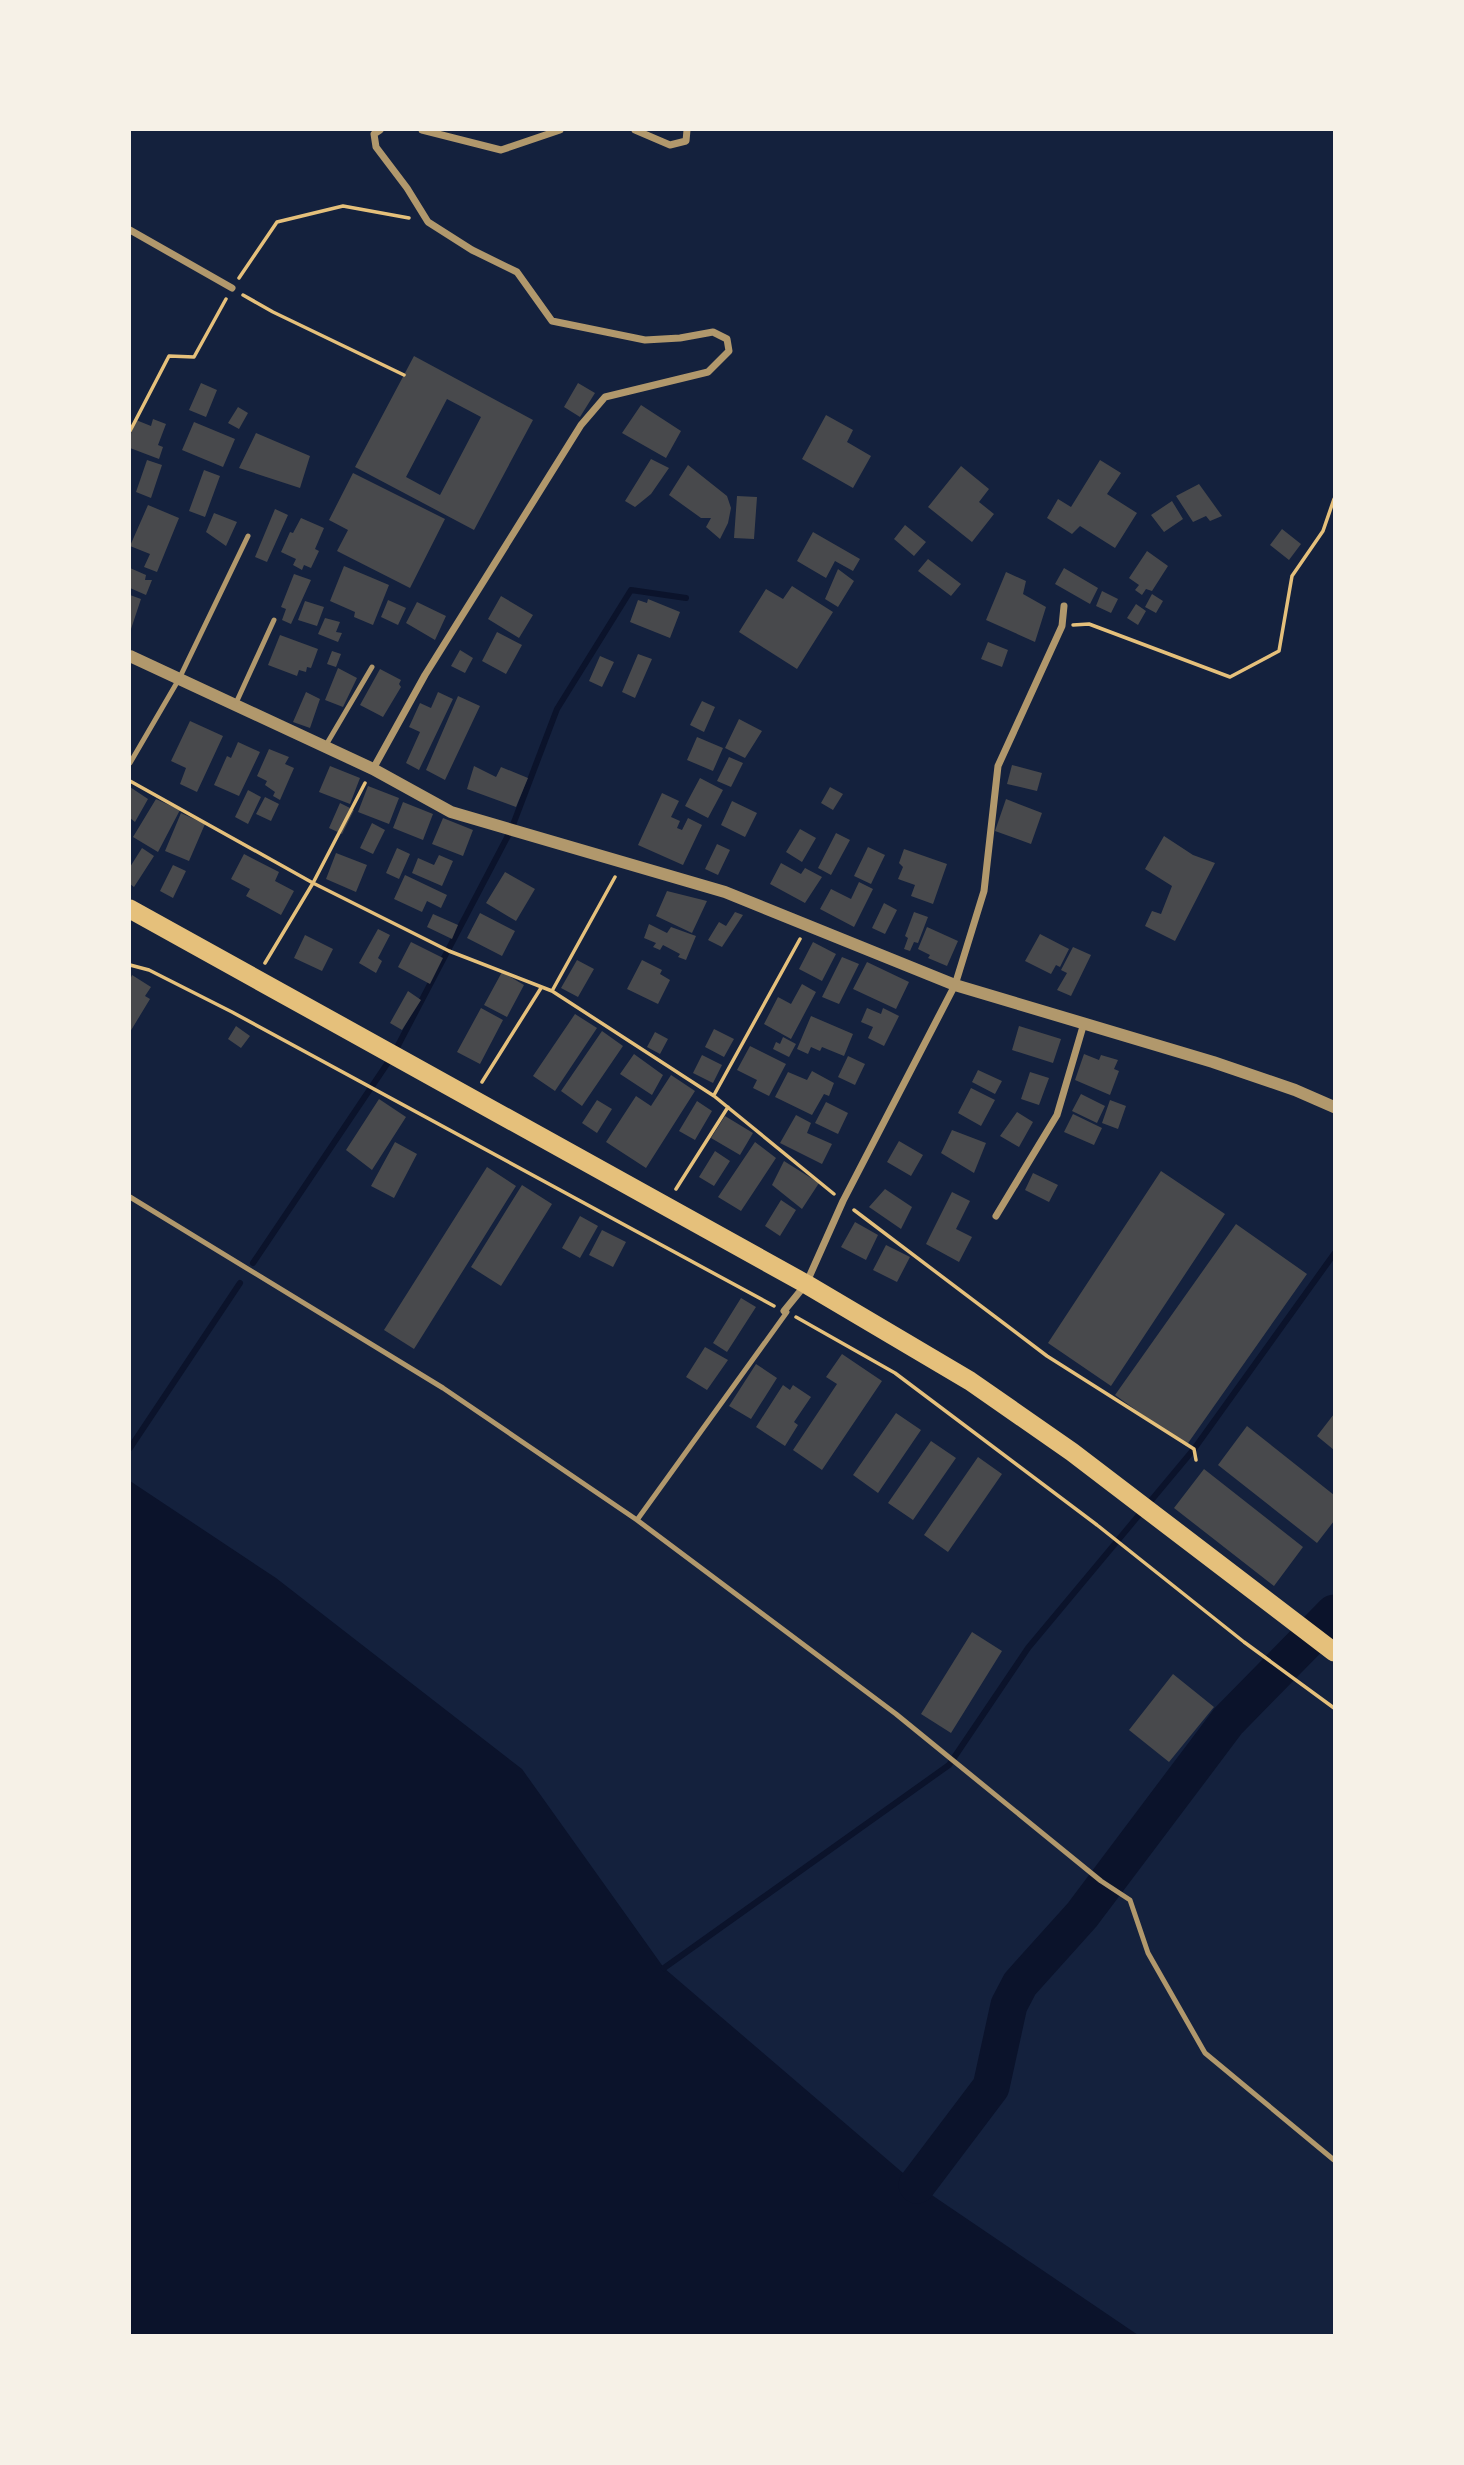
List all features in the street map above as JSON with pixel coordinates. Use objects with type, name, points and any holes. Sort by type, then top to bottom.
[{"type":"highway","points":[[130,909],[806,1284],[970,1381],[1072,1452],[1335,1652]]},
{"type":"street","points":[[373,769],[425,675],[581,425],[606,397],[708,372],[729,351],[727,339],[713,332],[680,338],[645,340],[552,321],[517,272],[472,250],[428,222],[407,188],[376,147],[374,134],[380,130]]},
{"type":"street","points":[[422,130],[501,150],[560,130]]},
{"type":"street","points":[[635,130],[670,145],[686,141],[687,130]]},
{"type":"street","points":[[130,229],[232,288]]},
{"type":"street","points":[[785,1312],[806,1284],[843,1201],[955,985],[984,891],[998,765],[1062,626],[1064,606]]},
{"type":"street","points":[[130,656],[373,769],[451,812],[725,892],[955,985],[1225,1066],[1335,1107]]},
{"type":"street","points":[[996,1216],[1057,1115],[1084,1023]]},
{"type":"lane","points":[[130,763],[179,679],[248,536]]},
{"type":"lane","points":[[236,705],[274,620]]},
{"type":"lane","points":[[325,746],[372,667]]},
{"type":"lane","points":[[130,1197],[443,1388],[637,1520],[896,1714],[1101,1881],[1130,1900],[1148,1953],[1205,2053],[1335,2160]]},
{"type":"lane","points":[[637,1520],[785,1312]]},
{"type":"path","points":[[130,431],[169,356],[194,357],[232,288],[277,222],[343,206],[428,222]]},
{"type":"path","points":[[232,288],[272,312],[404,375]]},
{"type":"path","points":[[1062,626],[1089,624],[1230,677],[1279,651],[1292,576],[1323,531],[1335,499]]},
{"type":"path","points":[[1327,519],[1335,517]]},
{"type":"path","points":[[255,978],[313,883],[373,769]]},
{"type":"path","points":[[130,781],[313,883],[449,951],[552,991],[714,1096],[843,1201],[1047,1356],[1194,1449],[1196,1460]]},
{"type":"path","points":[[552,991],[622,862]]},
{"type":"path","points":[[714,1096],[808,925]]},
{"type":"path","points":[[130,965],[149,971],[232,1012],[895,1373],[1123,1546],[1244,1643],[1335,1708]]},
{"type":"path","points":[[471,1098],[541,988]]},
{"type":"path","points":[[665,1206],[728,1107]]},
{"type":"water","points":[[130,1481],[276,1578],[522,1769],[664,1968],[917,2185],[1138,2335],[130,2335]]},
{"type":"building","points":[[414,356],[533,420],[474,530],[355,467]],"holes":[[[447,399],[481,417],[440,495],[406,477]]]},
{"type":"building","points":[[201,383],[217,390],[206,417],[189,410]]},
{"type":"building","points":[[578,383],[595,393],[580,417],[564,407]]},
{"type":"building","points":[[641,405],[681,431],[666,458],[622,433]]},
{"type":"building","points":[[238,407],[248,413],[239,429],[228,423]]},
{"type":"building","points":[[826,415],[853,430],[847,442],[871,456],[853,488],[802,459]]},
{"type":"building","points":[[153,419],[166,424],[158,445],[163,447],[159,459],[130,448],[130,436],[136,420],[151,426]]},
{"type":"building","points":[[194,422],[235,439],[223,467],[182,450]]},
{"type":"building","points":[[256,433],[310,456],[300,488],[239,468]]},
{"type":"building","points":[[651,459],[669,468],[651,494],[635,507],[625,501]]},
{"type":"building","points":[[147,460],[162,465],[151,498],[136,492]]},
{"type":"building","points":[[1100,460],[1121,473],[1107,494],[1137,513],[1115,548],[1080,526],[1072,534],[1047,518],[1058,499],[1071,507]]},
{"type":"building","points":[[688,465],[727,496],[731,508],[728,523],[720,539],[706,527],[711,518],[701,518],[669,495]]},
{"type":"building","points":[[961,466],[989,489],[979,502],[994,514],[972,542],[928,507]]},
{"type":"building","points":[[204,470],[220,476],[205,517],[189,511]]},
{"type":"building","points":[[353,473],[445,519],[410,588],[337,551],[348,530],[329,520]]},
{"type":"building","points":[[1199,484],[1222,516],[1210,521],[1206,516],[1193,522],[1176,496]]},
{"type":"building","points":[[737,496],[757,497],[754,539],[734,538]]},
{"type":"building","points":[[1172,501],[1183,519],[1164,532],[1151,515]]},
{"type":"building","points":[[148,505],[179,518],[157,572],[144,567],[150,554],[130,546]]},
{"type":"building","points":[[275,509],[288,515],[267,562],[255,557]]},
{"type":"building","points":[[214,513],[237,522],[226,546],[206,532]]},
{"type":"building","points":[[301,518],[324,528],[315,549],[319,551],[311,568],[304,565],[302,570],[293,565],[296,559],[281,552],[290,532],[293,533]]},
{"type":"building","points":[[905,525],[926,542],[914,556],[894,539]]},
{"type":"building","points":[[1282,529],[1301,544],[1289,560],[1270,545]]},
{"type":"building","points":[[813,532],[860,559],[853,571],[835,561],[826,578],[797,561]]},
{"type":"building","points":[[1147,551],[1168,566],[1152,591],[1146,589],[1142,595],[1135,590],[1139,585],[1129,578]]},
{"type":"building","points":[[928,559],[961,584],[951,596],[918,571]]},
{"type":"building","points":[[344,566],[389,585],[373,625],[354,617],[355,612],[330,601]]},
{"type":"building","points":[[130,568],[146,575],[145,580],[152,580],[146,595],[130,588]]},
{"type":"building","points":[[1064,568],[1098,588],[1090,604],[1055,584]]},
{"type":"building","points":[[838,569],[854,581],[838,607],[825,599]]},
{"type":"building","points":[[1006,572],[1026,581],[1023,594],[1046,607],[1035,642],[986,620]]},
{"type":"building","points":[[294,574],[311,580],[291,624],[282,620],[286,609],[281,607]]},
{"type":"building","points":[[792,586],[833,612],[797,669],[739,632],[766,589],[783,599]]},
{"type":"building","points":[[1102,591],[1118,599],[1111,613],[1096,606]]},
{"type":"building","points":[[1152,594],[1163,601],[1156,613],[1145,607]]},
{"type":"building","points":[[130,595],[141,599],[130,632]]},
{"type":"building","points":[[501,596],[533,615],[519,638],[488,619]]},
{"type":"building","points":[[648,599],[680,612],[670,638],[630,622],[638,600],[647,603]]},
{"type":"building","points":[[388,600],[406,608],[398,625],[381,617]]},
{"type":"building","points":[[305,601],[324,607],[317,626],[298,620]]},
{"type":"building","points":[[417,602],[446,616],[435,640],[406,623]]},
{"type":"building","points":[[1136,604],[1146,611],[1138,625],[1127,618]]},
{"type":"building","points":[[325,618],[340,622],[336,632],[342,633],[338,642],[318,634]]},
{"type":"building","points":[[497,632],[522,645],[506,674],[482,661]]},
{"type":"building","points":[[280,635],[318,649],[311,668],[307,667],[306,672],[299,670],[297,676],[268,665]]},
{"type":"building","points":[[988,642],[1008,650],[1002,667],[981,659]]},
{"type":"building","points":[[460,650],[473,658],[465,673],[451,666]]},
{"type":"building","points":[[332,651],[341,654],[336,667],[327,664]]},
{"type":"building","points":[[638,654],[652,659],[635,698],[622,692]]},
{"type":"building","points":[[600,656],[614,662],[602,687],[589,681]]},
{"type":"building","points":[[338,668],[357,678],[343,707],[325,700]]},
{"type":"building","points":[[380,669],[401,680],[401,687],[383,717],[360,705]]},
{"type":"building","points":[[306,692],[320,699],[310,728],[293,722]]},
{"type":"building","points":[[438,692],[453,699],[419,770],[406,763],[420,732],[409,727],[420,703],[431,708]]},
{"type":"building","points":[[458,696],[480,706],[445,780],[426,770]]},
{"type":"building","points":[[702,701],[715,707],[704,732],[690,725]]},
{"type":"building","points":[[739,719],[762,731],[745,758],[725,748]]},
{"type":"building","points":[[190,721],[223,736],[197,792],[180,784],[186,768],[171,761]]},
{"type":"building","points":[[697,737],[723,748],[713,771],[687,760]]},
{"type":"building","points":[[238,742],[260,752],[239,796],[214,785],[227,756],[231,758]]},
{"type":"building","points":[[269,749],[289,757],[285,764],[294,768],[280,800],[273,796],[275,792],[265,785],[267,781],[257,776]]},
{"type":"building","points":[[729,757],[743,763],[731,787],[717,781]]},
{"type":"building","points":[[1012,765],[1042,773],[1037,791],[1007,784]]},
{"type":"building","points":[[330,766],[360,778],[350,804],[319,792]]},
{"type":"building","points":[[474,766],[496,777],[501,767],[528,778],[516,807],[467,789]]},
{"type":"building","points":[[700,778],[723,790],[708,818],[685,806]]},
{"type":"building","points":[[368,786],[399,798],[389,824],[358,812]]},
{"type":"building","points":[[130,787],[148,799],[135,822],[130,818]]},
{"type":"building","points":[[830,787],[843,794],[833,810],[821,803]]},
{"type":"building","points":[[248,790],[261,797],[248,824],[235,817]]},
{"type":"building","points":[[662,793],[679,801],[671,817],[680,821],[677,828],[682,830],[688,818],[702,825],[683,865],[638,845]]},
{"type":"building","points":[[265,797],[279,804],[271,821],[256,814]]},
{"type":"building","points":[[156,799],[180,810],[158,852],[133,837]]},
{"type":"building","points":[[1006,799],[1042,813],[1031,844],[995,831]]},
{"type":"building","points":[[732,801],[757,813],[745,837],[721,825]]},
{"type":"building","points":[[403,802],[433,814],[423,840],[393,828]]},
{"type":"building","points":[[340,803],[354,810],[342,834],[329,828]]},
{"type":"building","points":[[181,813],[205,824],[189,861],[165,851]]},
{"type":"building","points":[[443,818],[473,830],[463,856],[432,844]]},
{"type":"building","points":[[372,823],[385,830],[373,854],[360,848]]},
{"type":"building","points":[[800,829],[816,838],[802,862],[786,852]]},
{"type":"building","points":[[836,833],[850,840],[831,875],[818,868]]},
{"type":"building","points":[[1164,836],[1193,855],[1215,863],[1175,941],[1145,926],[1152,911],[1161,914],[1172,886],[1145,869]]},
{"type":"building","points":[[717,844],[730,850],[718,875],[705,869]]},
{"type":"building","points":[[868,847],[885,855],[871,884],[854,876]]},
{"type":"building","points":[[142,848],[154,856],[134,887],[130,884],[130,867]]},
{"type":"building","points":[[397,848],[410,854],[399,879],[386,873]]},
{"type":"building","points":[[904,849],[947,864],[933,904],[911,896],[915,885],[898,879],[903,867],[899,863]]},
{"type":"building","points":[[336,853],[367,865],[356,892],[326,879]]},
{"type":"building","points":[[244,854],[279,872],[275,881],[294,891],[281,915],[246,896],[250,889],[231,879]]},
{"type":"building","points":[[439,855],[453,861],[442,886],[412,873],[418,858],[434,865]]},
{"type":"building","points":[[781,863],[801,874],[805,868],[822,877],[805,903],[770,884]]},
{"type":"building","points":[[173,865],[186,871],[173,898],[160,891]]},
{"type":"building","points":[[505,872],[535,889],[516,921],[486,903]]},
{"type":"building","points":[[405,875],[447,895],[441,908],[427,901],[422,912],[394,899]]},
{"type":"building","points":[[859,882],[873,889],[854,927],[820,909],[831,889],[851,899]]},
{"type":"building","points":[[667,891],[707,901],[692,933],[656,916]]},
{"type":"building","points":[[884,903],[897,910],[885,934],[872,928]]},
{"type":"building","points":[[735,912],[743,915],[722,947],[708,940],[719,922],[726,926]]},
{"type":"building","points":[[914,912],[928,917],[918,943],[914,942],[910,951],[904,949],[908,938],[905,936]]},
{"type":"building","points":[[480,913],[515,931],[502,956],[467,938]]},
{"type":"building","points":[[433,914],[458,925],[452,939],[427,927]]},
{"type":"building","points":[[649,924],[667,933],[671,927],[696,936],[686,960],[663,945],[660,950],[653,947],[656,943],[644,938]]},
{"type":"building","points":[[927,927],[958,941],[947,966],[928,958],[930,955],[918,949]]},
{"type":"building","points":[[378,929],[390,935],[378,958],[382,961],[376,973],[359,963]]},
{"type":"building","points":[[1040,934],[1069,949],[1060,967],[1056,965],[1051,974],[1025,961]]},
{"type":"building","points":[[305,935],[333,949],[322,971],[294,958]]},
{"type":"building","points":[[411,942],[443,958],[430,984],[398,967]]},
{"type":"building","points":[[813,942],[836,954],[822,981],[799,969]]},
{"type":"building","points":[[1073,947],[1091,955],[1071,996],[1057,990],[1067,973],[1061,970]]},
{"type":"building","points":[[842,957],[859,964],[839,1004],[822,997]]},
{"type":"building","points":[[577,960],[594,969],[578,997],[561,988]]},
{"type":"building","points":[[642,960],[662,970],[660,974],[670,980],[658,1004],[627,989]]},
{"type":"building","points":[[867,962],[909,982],[896,1009],[853,989]]},
{"type":"building","points":[[502,972],[524,985],[507,1017],[484,1005]]},
{"type":"building","points":[[132,975],[151,987],[145,996],[150,999],[130,1032],[130,980]]},
{"type":"building","points":[[802,984],[816,992],[791,1039],[764,1024],[778,997],[791,1004]]},
{"type":"building","points":[[408,991],[421,1000],[402,1030],[390,1023]]},
{"type":"building","points":[[481,1008],[503,1020],[480,1064],[457,1052]]},
{"type":"building","points":[[867,1008],[881,1014],[883,1008],[899,1016],[884,1046],[868,1038],[873,1027],[861,1022]]},
{"type":"building","points":[[575,1014],[597,1028],[555,1091],[533,1076]]},
{"type":"building","points":[[811,1016],[853,1034],[844,1056],[822,1047],[820,1051],[811,1047],[808,1054],[797,1049]]},
{"type":"building","points":[[236,1026],[250,1036],[241,1048],[228,1039]]},
{"type":"building","points":[[1019,1026],[1061,1039],[1053,1063],[1012,1050]]},
{"type":"building","points":[[714,1029],[734,1039],[724,1057],[705,1047]]},
{"type":"building","points":[[602,1031],[623,1046],[582,1106],[561,1091]]},
{"type":"building","points":[[655,1032],[668,1039],[660,1054],[647,1047]]},
{"type":"building","points":[[783,1037],[796,1044],[789,1057],[773,1049],[776,1042],[780,1044]]},
{"type":"building","points":[[750,1046],[786,1064],[769,1096],[753,1088],[757,1080],[737,1070]]},
{"type":"building","points":[[634,1054],[663,1075],[652,1095],[620,1074]]},
{"type":"building","points":[[1084,1054],[1099,1060],[1101,1055],[1118,1060],[1114,1069],[1119,1071],[1110,1095],[1075,1080]]},
{"type":"building","points":[[702,1055],[722,1065],[713,1083],[693,1073]]},
{"type":"building","points":[[848,1056],[865,1064],[855,1085],[838,1077]]},
{"type":"building","points":[[978,1070],[1002,1081],[995,1094],[972,1082]]},
{"type":"building","points":[[812,1071],[834,1083],[829,1096],[824,1094],[812,1115],[775,1097],[788,1072],[807,1080]]},
{"type":"building","points":[[1030,1072],[1049,1078],[1039,1105],[1021,1099]]},
{"type":"building","points":[[671,1075],[695,1091],[646,1168],[606,1142],[636,1096],[651,1106]]},
{"type":"building","points":[[971,1088],[995,1100],[981,1126],[958,1113]]},
{"type":"building","points":[[1081,1094],[1105,1106],[1097,1123],[1072,1111]]},
{"type":"building","points":[[379,1099],[406,1117],[372,1170],[346,1150]]},
{"type":"building","points":[[597,1100],[612,1109],[597,1133],[582,1123]]},
{"type":"building","points":[[1110,1100],[1126,1106],[1118,1129],[1102,1123]]},
{"type":"building","points":[[697,1101],[712,1111],[695,1140],[679,1131]]},
{"type":"building","points":[[826,1102],[848,1113],[838,1134],[815,1123]]},
{"type":"building","points":[[1017,1112],[1033,1122],[1019,1147],[1000,1136]]},
{"type":"building","points":[[1073,1114],[1102,1128],[1094,1145],[1064,1132]]},
{"type":"building","points":[[796,1115],[811,1123],[807,1133],[832,1144],[822,1164],[780,1143]]},
{"type":"building","points":[[725,1116],[753,1133],[740,1155],[711,1138]]},
{"type":"building","points":[[952,1130],[986,1143],[974,1173],[941,1153]]},
{"type":"building","points":[[899,1141],[923,1155],[911,1176],[887,1162]]},
{"type":"building","points":[[395,1142],[417,1154],[394,1198],[371,1186]]},
{"type":"building","points":[[755,1142],[776,1158],[741,1211],[718,1197]]},
{"type":"building","points":[[715,1151],[730,1161],[714,1186],[699,1177]]},
{"type":"building","points":[[784,1161],[819,1183],[802,1209],[772,1185]]},
{"type":"building","points":[[487,1167],[516,1186],[414,1349],[384,1330]]},
{"type":"building","points":[[1161,1171],[1225,1214],[1111,1386],[1048,1343]]},
{"type":"building","points":[[1033,1173],[1058,1185],[1049,1202],[1025,1190]]},
{"type":"building","points":[[522,1185],[552,1204],[501,1286],[471,1267]]},
{"type":"building","points":[[885,1189],[912,1207],[901,1229],[869,1207]]},
{"type":"building","points":[[952,1192],[970,1201],[956,1229],[972,1237],[959,1262],[926,1244]]},
{"type":"building","points":[[781,1200],[796,1210],[780,1236],[765,1226]]},
{"type":"building","points":[[580,1216],[598,1226],[580,1258],[562,1248]]},
{"type":"building","points":[[855,1222],[878,1235],[866,1260],[841,1247]]},
{"type":"building","points":[[1236,1224],[1307,1274],[1186,1446],[1115,1395]]},
{"type":"building","points":[[602,1230],[626,1242],[613,1267],[589,1255]]},
{"type":"building","points":[[886,1245],[910,1257],[897,1282],[873,1270]]},
{"type":"building","points":[[741,1298],[756,1307],[727,1352],[713,1343]]},
{"type":"building","points":[[705,1347],[728,1360],[707,1390],[686,1377]]},
{"type":"building","points":[[842,1354],[882,1381],[822,1470],[793,1450],[837,1384],[826,1377]]},
{"type":"building","points":[[756,1364],[777,1378],[751,1419],[729,1406]]},
{"type":"building","points":[[783,1385],[790,1390],[793,1385],[811,1397],[794,1422],[798,1425],[785,1446],[756,1427]]},
{"type":"building","points":[[896,1413],[921,1430],[878,1493],[853,1475]]},
{"type":"building","points":[[1334,1414],[1334,1450],[1317,1436]]},
{"type":"building","points":[[1247,1426],[1334,1495],[1334,1521],[1317,1543],[1218,1465]]},
{"type":"building","points":[[931,1441],[956,1458],[913,1520],[888,1503]]},
{"type":"building","points":[[978,1457],[1002,1474],[948,1552],[924,1535]]},
{"type":"building","points":[[1204,1469],[1303,1547],[1274,1586],[1174,1508]]},
{"type":"building","points":[[972,1632],[1002,1651],[951,1733],[921,1714]]},
{"type":"building","points":[[1173,1674],[1214,1707],[1169,1762],[1129,1730]]},
{"type":"waterway","points":[[253,1263],[393,1055],[511,830],[557,709],[631,590],[686,598]]},
{"type":"waterway","points":[[664,1968],[949,1765],[1028,1648],[1194,1449],[1334,1254]]},
{"type":"waterway","points":[[130,1448],[240,1283]]},
{"type":"waterway","points":[[917,2185],[991,2087],[1009,2005],[1020,1984],[1082,1915],[1228,1721],[1334,1613]]}]
